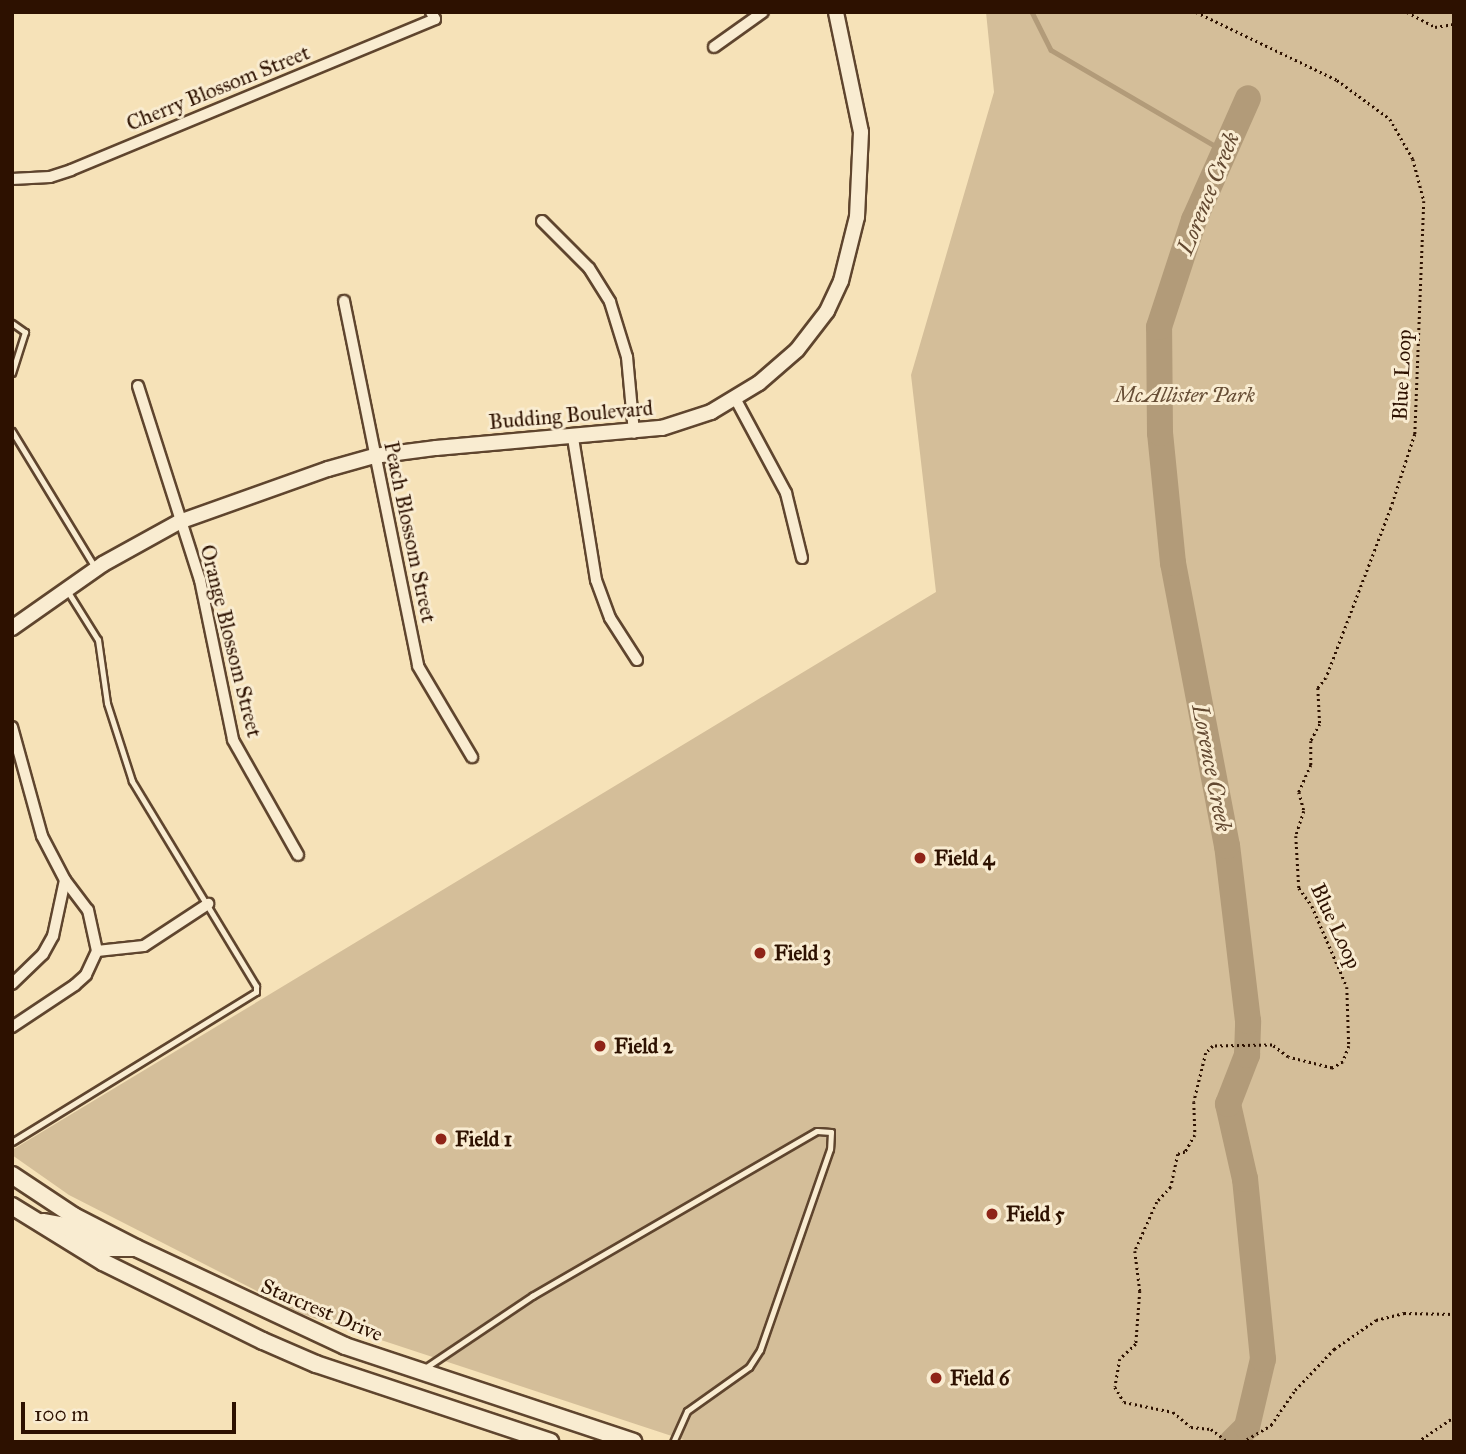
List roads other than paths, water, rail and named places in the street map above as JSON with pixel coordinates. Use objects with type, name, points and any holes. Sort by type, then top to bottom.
[{"type":"main road","name":"Starcrest Drive","points":[[12,1175],[74,1216],[136,1248],[345,1346],[633,1442]]},
{"type":"main road","points":[[12,1206],[103,1262],[316,1364],[550,1442]]},
{"type":"main road","points":[[37,1223],[65,1226],[106,1248],[136,1248]]},
{"type":"street","points":[[714,47],[763,12]]},
{"type":"street","name":"Budding Boulevard","points":[[12,628],[96,569],[179,522],[374,456],[634,433],[689,421],[736,400],[780,366],[812,332],[841,281],[851,245],[863,156],[836,12]]},
{"type":"street","name":"Cherry Blossom Street","points":[[12,179],[50,177],[71,170],[433,16]]},
{"type":"street","points":[[542,221],[589,268],[610,302],[627,358],[634,433]]},
{"type":"street","name":"Peach Blossom Street","points":[[344,302],[418,666],[472,757]]},
{"type":"street","name":"Orange Blossom Street","points":[[138,386],[179,522],[200,580],[233,740],[298,855]]},
{"type":"street","points":[[736,400],[786,493],[802,558]]},
{"type":"street","points":[[573,438],[596,580],[610,618],[637,660]]},
{"type":"street","points":[[12,727],[42,836],[65,880],[88,909],[97,951],[86,975],[75,985],[12,1027]]},
{"type":"street","points":[[12,984],[43,954],[53,936],[65,880]]},
{"type":"street","points":[[97,951],[144,946],[208,904]]},
{"type":"lane","points":[[12,323],[25,332],[12,373]]},
{"type":"lane","points":[[12,431],[96,569]]},
{"type":"lane","points":[[12,1142],[256,992],[208,904],[132,781],[107,703],[97,640],[66,589]]},
{"type":"lane","points":[[419,1372],[532,1296],[817,1131],[831,1132],[830,1149],[760,1350],[749,1367],[687,1411],[673,1442]]},
{"type":"waterway","points":[[1032,12],[1051,50],[1224,151]]},
{"type":"waterway","name":"Lorence Creek","points":[[1232,1442],[1247,1427],[1263,1359],[1245,1179],[1228,1104],[1247,1055],[1248,1021],[1227,846],[1173,563],[1160,433],[1159,327],[1194,220],[1248,98]]},
{"type":"place","name":"Field 4","points":[[920,858]]},
{"type":"place","name":"Field 3","points":[[760,953]]},
{"type":"place","name":"Field 2","points":[[600,1046]]},
{"type":"place","name":"Field 1","points":[[441,1139]]},
{"type":"place","name":"Field 5","points":[[992,1214]]},
{"type":"place","name":"Field 6","points":[[936,1378]]},
{"type":"park label","name":"McAllister Park","points":[[1185,395]]}]
